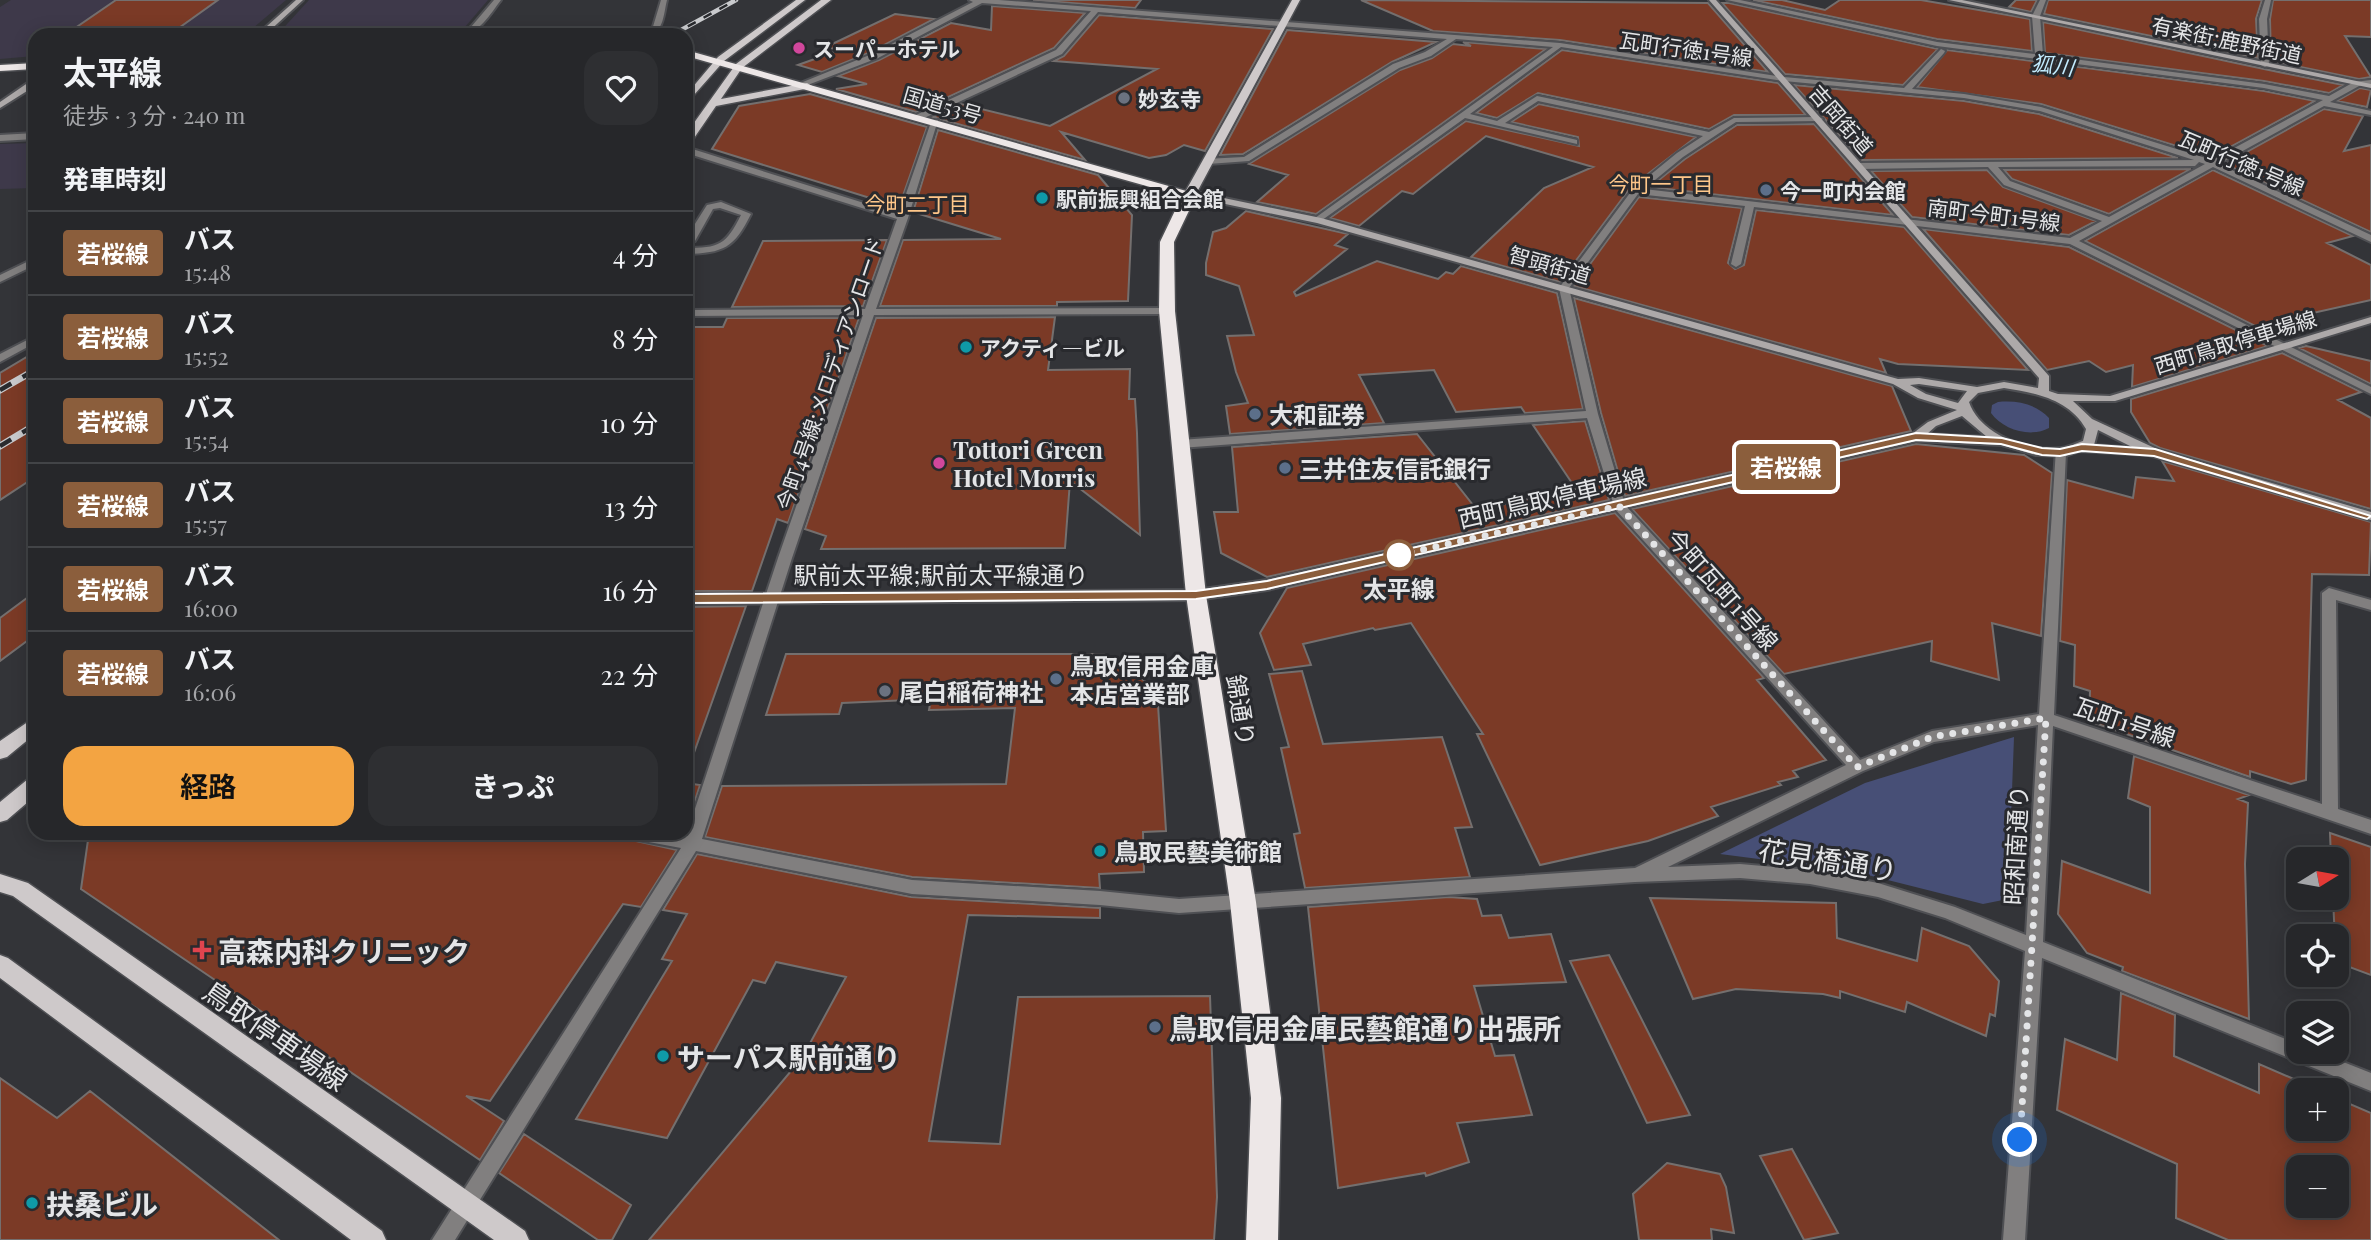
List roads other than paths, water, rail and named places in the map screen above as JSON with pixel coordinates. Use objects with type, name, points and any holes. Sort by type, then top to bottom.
[{"type":"highway","name":"国道53号","points":[[693,54],[1190,194]]},
{"type":"highway","points":[[0,68],[28,66]]},
{"type":"highway","name":"錦通り","points":[[1190,194],[1167,242],[1167,311],[1196,595],[1242,902],[1266,1098],[1262,1240]]},
{"type":"main road","points":[[693,93],[719,61],[801,0]]},
{"type":"main road","points":[[693,131],[740,66],[765,44],[827,0]]},
{"type":"main road","points":[[1190,194],[1296,0]]},
{"type":"main road","points":[[711,103],[805,85]]},
{"type":"main road","points":[[0,752],[28,730]]},
{"type":"main road","points":[[0,814],[28,790]]},
{"type":"main road","name":"鳥取停車場線","points":[[0,883],[20,889],[516,1240]]},
{"type":"main road","points":[[0,965],[373,1240]]},
{"type":"street","points":[[269,28],[300,0]]},
{"type":"street","points":[[475,28],[498,0]]},
{"type":"street","points":[[656,28],[664,0]]},
{"type":"street","name":"瓦町行徳1号線","points":[[972,0],[1281,26],[1560,45],[1784,79],[1907,89],[2041,109],[2211,163],[2371,239]]},
{"type":"street","name":"吉岡街道","points":[[1712,0],[2045,378],[2049,395]]},
{"type":"street","points":[[1730,0],[1937,44],[2264,86],[2371,113]]},
{"type":"street","name":"有楽街;鹿野街道","points":[[1952,0],[2357,83]]},
{"type":"street","points":[[2039,57],[2036,16],[2043,0]]},
{"type":"street","points":[[2265,65],[2263,19],[2268,0]]},
{"type":"street","points":[[805,85],[874,56],[980,1]]},
{"type":"street","points":[[919,117],[1059,52],[1096,10]]},
{"type":"street","points":[[1208,161],[1245,159],[1396,66],[1428,54],[1453,38]]},
{"type":"street","points":[[1318,220],[1560,45]]},
{"type":"street","points":[[1907,89],[1941,51]]},
{"type":"street","name":"南町今町1号線","points":[[1636,191],[2072,241],[2106,219],[2357,83],[2371,84]]},
{"type":"street","points":[[0,106],[28,87]]},
{"type":"street","points":[[1498,124],[1537,98],[1710,135]]},
{"type":"street","points":[[1464,115],[1574,142]]},
{"type":"street","points":[[1564,288],[1636,191],[1680,155],[1710,135],[1734,120],[1819,119]]},
{"type":"street","name":"今町4号線;メロディアンロード","points":[[443,1240],[692,844],[936,122]]},
{"type":"street","points":[[0,138],[28,136]]},
{"type":"street","points":[[693,152],[903,218]]},
{"type":"street","points":[[1860,166],[2211,163]]},
{"type":"street","points":[[1990,164],[2007,183],[2106,219]]},
{"type":"street","name":"智頭街道","points":[[1190,194],[1318,220],[1564,288],[1896,382],[1922,396],[1963,410]]},
{"type":"street","points":[[1736,264],[1750,203]]},
{"type":"street","points":[[693,237],[710,206],[721,205],[746,214],[732,242],[717,251],[693,251]]},
{"type":"street","points":[[2072,241],[2371,391]]},
{"type":"street","points":[[0,279],[28,265]]},
{"type":"street","name":"今町瓦町1号線","points":[[1564,288],[1592,414],[1619,506],[1857,767]]},
{"type":"street","points":[[693,313],[1167,311]]},
{"type":"street","name":"西町鳥取停車場線","points":[[1973,389],[2004,385],[2049,395],[2111,399],[2371,320]]},
{"type":"street","points":[[0,359],[28,343]]},
{"type":"street","name":"智頭街道","points":[[1896,382],[1919,381],[1973,389]]},
{"type":"street","points":[[1963,410],[1962,401],[1973,389]]},
{"type":"street","name":"西町鳥取停車場線","points":[[2049,395],[2087,419],[2111,399]]},
{"type":"street","name":"西町鳥取停車場線","points":[[1916,437],[1932,424],[1963,410],[1978,427],[2002,441],[2031,450],[2060,452],[2082,447]]},
{"type":"street","points":[[1180,444],[1592,414]]},
{"type":"street","points":[[2082,447],[2092,437],[2087,419]]},
{"type":"street","points":[[2087,419],[2155,453],[2371,516]]},
{"type":"street","name":"西町鳥取停車場線","points":[[1196,595],[1267,585],[1916,437],[2002,441]]},
{"type":"street","points":[[2082,447],[2155,453]]},
{"type":"street","name":"昭和南通り","points":[[2014,1240],[2034,946],[2060,452]]},
{"type":"street","points":[[2330,813],[2329,593],[2371,605]]},
{"type":"street","name":"駅前太平線;駅前太平線通り","points":[[693,598],[1196,595]]},
{"type":"street","name":"瓦町1号線","points":[[1635,875],[1857,767],[1932,737],[2046,718],[2371,827]]},
{"type":"street","name":"花見橋通り","points":[[672,840],[912,887],[1100,898],[1178,906],[1635,875],[1740,871],[1810,877],[1878,890],[1949,912],[2371,1082]]},
{"type":"water","name":"狐川","points":[[1731,2],[1958,50],[2261,89],[2371,111],[2240,88],[1951,52],[1735,6]]},
{"type":"railway","points":[[685,28],[736,0]]},
{"type":"railway","points":[[0,390],[28,374]]},
{"type":"railway","points":[[0,446],[28,429]]},
{"type":"place","name":"スーパーホテル","points":[[799,48]]},
{"type":"place","name":"妙玄寺","points":[[1124,98]]},
{"type":"place","name":"今一町内会館","points":[[1766,190]]},
{"type":"place","name":"駅前振興組合会館","points":[[1042,198]]},
{"type":"place","name":"アクティ―ビル","points":[[966,347]]},
{"type":"place","name":"大和証券","points":[[1255,414]]},
{"type":"place","name":"Tottori Green Hotel Morris","points":[[939,463]]},
{"type":"place","name":"三井住友信託銀行","points":[[1285,468]]},
{"type":"place","name":"太平線","points":[[1399,555]]},
{"type":"place","name":"鳥取信用金庫 本店営業部","points":[[1056,679]]},
{"type":"place","name":"尾白稲荷神社","points":[[885,691]]},
{"type":"place","name":"鳥取民藝美術館","points":[[1100,851]]},
{"type":"place","name":"高森内科クリニック","points":[[202,950]]},
{"type":"place","name":"鳥取信用金庫民藝館通り出張所","points":[[1155,1027]]},
{"type":"place","name":"サーパス駅前通り","points":[[663,1056]]},
{"type":"place","name":"扶桑ビル","points":[[32,1203]]},
{"type":"district","name":"今町一丁目","points":[[1661,183]]},
{"type":"district","name":"今町二丁目","points":[[917,203]]}]
